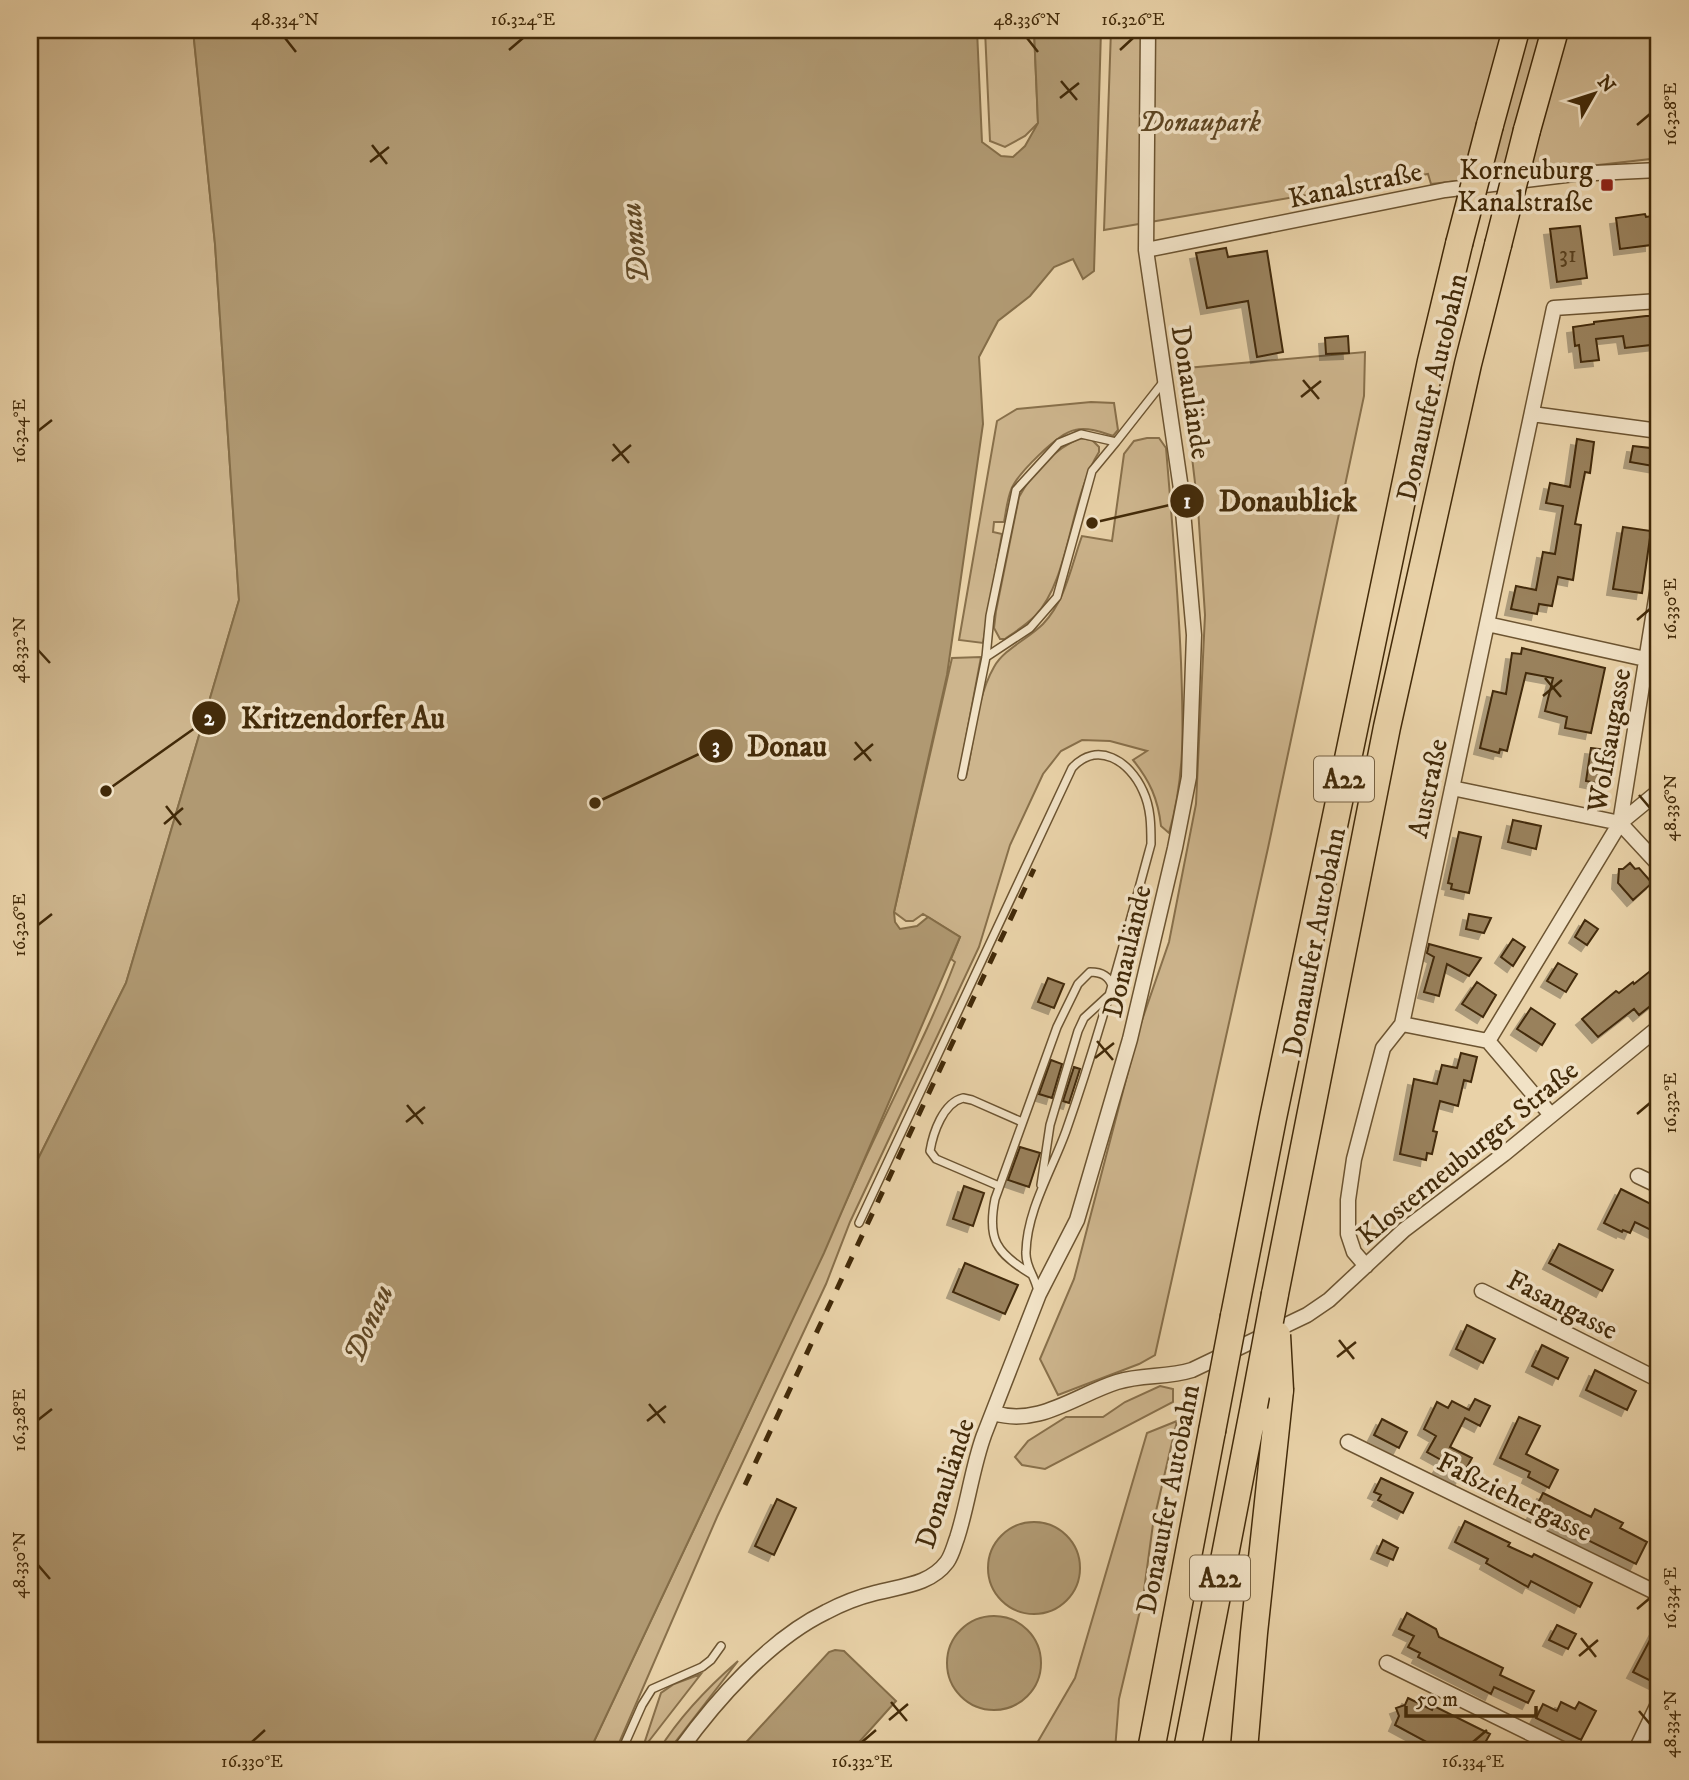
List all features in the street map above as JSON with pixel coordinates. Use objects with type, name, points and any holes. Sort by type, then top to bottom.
[{"type":"highway","name":"Donauufer Autobahn","points":[[1151,1750],[1234,1316],[1422,402],[1516,30]]},
{"type":"highway","name":"Donauufer Autobahn","points":[[1187,1750],[1387,727],[1465,377],[1555,30]]},
{"type":"highway","points":[[1244,1750],[1280,1390],[1275,1294]]},
{"type":"street","name":"Donaulände","points":[[680,1750],[758,1660],[804,1625],[825,1612],[873,1593],[911,1586],[940,1570],[949,1560],[960,1529],[976,1456],[1039,1294],[1077,1220],[1130,1039],[1175,848],[1188,777],[1194,635],[1181,489],[1146,250],[1148,30]]},
{"type":"street","name":"Kanalstraße","points":[[1146,250],[1445,190],[1574,174],[1659,170]]},
{"type":"street","name":"Austraße","points":[[1366,1266],[1354,1252],[1348,1234],[1354,1159],[1383,1048],[1402,1024],[1554,308],[1659,301]]},
{"type":"street","points":[[1532,414],[1659,431]]},
{"type":"street","name":"Wolfsaugasse","points":[[1488,1041],[1620,823],[1653,661],[1659,580]]},
{"type":"street","points":[[1487,624],[1653,661]]},
{"type":"street","points":[[1452,788],[1620,823],[1659,865]]},
{"type":"street","points":[[1620,823],[1659,791]]},
{"type":"street","points":[[1402,1024],[1488,1041],[1551,1115]]},
{"type":"street","name":"Klosterneuburger Straße","points":[[994,1413],[1017,1418],[1032,1416],[1118,1382],[1192,1370],[1307,1315],[1339,1292],[1404,1230],[1659,1027]]},
{"type":"street","points":[[1638,1176],[1659,1186]]},
{"type":"street","name":"Fasangasse","points":[[1482,1291],[1659,1380]]},
{"type":"street","name":"Faßziehergasse","points":[[1348,1442],[1659,1594]]},
{"type":"street","points":[[1387,1663],[1564,1750]]},
{"type":"street","points":[[1636,1750],[1659,1702]]},
{"type":"lane","points":[[986,657],[1030,628],[1057,597],[1093,471],[1164,380]]},
{"type":"lane","points":[[962,776],[986,657],[990,616],[1016,490],[1059,443],[1081,434],[1116,442]]},
{"type":"lane","points":[[859,1223],[1072,768],[1079,760],[1097,754],[1116,760],[1127,767],[1144,792],[1151,821],[1150,844],[1111,990],[1066,1132],[1028,1233],[1027,1264],[1039,1294]]},
{"type":"lane","points":[[1033,1275],[1016,1265],[993,1240],[991,1219],[999,1186],[1057,1027],[1078,984],[1090,972],[1097,972],[1107,977],[1111,990]]},
{"type":"lane","points":[[1039,1199],[1050,1125],[1079,1031],[1084,1018],[1111,990]]},
{"type":"lane","points":[[999,1186],[936,1159],[930,1151],[932,1141],[950,1104],[963,1098],[1021,1122]]},
{"type":"lane","points":[[622,1750],[652,1689],[702,1667],[711,1661],[721,1646]]},
{"type":"green space","points":[[30,30],[193,30],[215,244],[239,600],[126,983],[30,1175]]},
{"type":"green space","points":[[985,30],[1034,30],[1038,123],[1025,136],[1005,147],[990,141]]},
{"type":"green space","name":"Donaupark","points":[[1111,30],[1659,30],[1659,158],[1431,184],[1428,174],[1104,230]]},
{"type":"green space","points":[[1365,352],[1364,396],[1268,848],[1155,1355],[1139,1364],[1058,1395],[1040,1359],[1074,1279],[1140,1026],[1169,942],[1196,804],[1205,615],[1198,508],[1189,432],[1176,369]]},
{"type":"green space","points":[[1091,402],[1114,403],[1118,430],[1113,436],[1085,429],[1068,433],[1049,446],[1021,474],[1011,490],[1004,522],[994,522],[993,532],[1002,534],[983,643],[959,640],[997,421],[1017,409]]},
{"type":"green space","points":[[1080,438],[1092,440],[1099,447],[1099,452],[1081,492],[1056,582],[1047,601],[1035,616],[1005,639],[1000,639],[994,628],[996,611],[1019,497],[1030,479],[1045,463],[1061,448]]},
{"type":"green space","points":[[1159,438],[1166,448],[1180,635],[1181,769],[1169,833],[1161,826],[1152,791],[1133,760],[1147,751],[1110,741],[1082,740],[1061,751],[1043,774],[1010,845],[979,947],[850,1222],[826,1284],[717,1517],[616,1750],[590,1750],[758,1394],[920,1044],[955,962],[951,959],[960,937],[923,914],[913,921],[906,921],[894,912],[952,658],[981,657],[959,775],[966,777],[979,706],[994,667],[1004,655],[1051,615],[1063,594],[1082,536],[1112,541],[1124,454],[1134,441]]},
{"type":"green space","points":[[1160,1386],[1173,1389],[1173,1402],[1045,1469],[1022,1465],[1015,1457],[1028,1441],[1066,1417],[1103,1417],[1125,1402]]},
{"type":"green space","points":[[1177,1421],[1153,1524],[1143,1598],[1119,1699],[1115,1750],[1033,1750],[1075,1678],[1147,1433]]},
{"type":"green space","points":[[738,1661],[669,1750],[659,1750],[695,1703]]},
{"type":"green space","points":[[701,1674],[642,1750],[661,1693],[674,1684]]},
{"type":"water","points":[[193,30],[977,30],[982,142],[1001,156],[1013,157],[1025,146],[1038,123],[1034,30],[1101,30],[1094,271],[1083,279],[1073,259],[1054,267],[1030,296],[998,321],[979,357],[983,424],[947,675],[894,912],[895,922],[900,929],[917,926],[928,917],[960,937],[824,1253],[590,1750],[30,1750],[30,1175],[126,983],[239,600],[215,244]]},
{"type":"water","points":[[1034,1522],[1052,1526],[1066,1536],[1076,1550],[1080,1568],[1076,1586],[1066,1600],[1052,1610],[1034,1614],[1016,1610],[1002,1600],[992,1586],[988,1568],[992,1550],[1002,1536],[1016,1526]]},
{"type":"water","points":[[994,1616],[1012,1620],[1027,1630],[1037,1645],[1041,1663],[1037,1681],[1027,1696],[1012,1706],[994,1710],[976,1706],[961,1696],[951,1681],[947,1663],[951,1645],[961,1630],[976,1620]]},
{"type":"water","points":[[844,1651],[896,1701],[852,1750],[739,1750],[829,1652]]},
{"type":"building","points":[[1645,214],[1646,217],[1659,215],[1659,238],[1651,239],[1651,245],[1620,249],[1616,218]]},
{"type":"building","points":[[1580,226],[1587,278],[1557,282],[1550,229]]},
{"type":"building","points":[[1226,248],[1228,257],[1267,251],[1283,352],[1257,357],[1248,301],[1207,308],[1196,253]]},
{"type":"building","points":[[1659,316],[1659,344],[1625,348],[1623,336],[1596,339],[1599,360],[1581,362],[1579,345],[1575,346],[1573,327]]},
{"type":"building","points":[[1348,336],[1349,353],[1326,354],[1325,338]]},
{"type":"building","points":[[1577,439],[1594,442],[1590,473],[1585,472],[1575,524],[1581,525],[1573,580],[1558,577],[1552,606],[1539,604],[1537,614],[1511,609],[1516,586],[1536,590],[1543,552],[1555,554],[1563,506],[1546,503],[1550,483],[1570,487]]},
{"type":"building","points":[[1633,446],[1659,449],[1659,467],[1630,462]]},
{"type":"building","points":[[1623,527],[1651,531],[1642,593],[1613,589]]},
{"type":"building","points":[[1522,648],[1605,668],[1591,733],[1565,728],[1567,717],[1545,711],[1553,678],[1526,673],[1507,751],[1500,749],[1499,753],[1480,748],[1493,691],[1506,694],[1512,653],[1521,654]]},
{"type":"building","points":[[1591,748],[1616,751],[1612,782],[1606,781],[1599,790],[1596,783],[1586,781]]},
{"type":"building","points":[[1513,820],[1541,826],[1536,849],[1508,842]]},
{"type":"building","points":[[1459,832],[1481,837],[1469,893],[1451,889],[1452,884],[1448,883]]},
{"type":"building","points":[[1630,863],[1635,869],[1639,868],[1652,883],[1633,900],[1618,883],[1619,869]]},
{"type":"building","points":[[1469,914],[1491,918],[1484,933],[1466,929]]},
{"type":"building","points":[[1585,920],[1598,929],[1587,945],[1575,937]]},
{"type":"building","points":[[1513,939],[1525,947],[1513,966],[1501,957]]},
{"type":"building","points":[[1429,944],[1481,958],[1469,976],[1447,964],[1439,996],[1424,992],[1434,957],[1427,953]]},
{"type":"building","points":[[1558,963],[1577,974],[1566,992],[1547,981]]},
{"type":"building","points":[[1659,964],[1659,999],[1639,1015],[1634,1009],[1598,1037],[1582,1019],[1616,991],[1619,993],[1633,982],[1634,984]]},
{"type":"building","points":[[1048,978],[1064,984],[1054,1008],[1038,1002]]},
{"type":"building","points":[[1477,982],[1496,995],[1483,1017],[1462,1004]]},
{"type":"building","points":[[1531,1008],[1555,1024],[1542,1045],[1517,1029]]},
{"type":"building","points":[[1461,1053],[1477,1057],[1471,1082],[1464,1080],[1458,1106],[1440,1101],[1433,1131],[1437,1132],[1432,1154],[1427,1153],[1426,1160],[1400,1154],[1414,1079],[1437,1084],[1442,1065],[1457,1068]]},
{"type":"building","points":[[1051,1060],[1062,1064],[1052,1098],[1039,1094]]},
{"type":"building","points":[[1074,1067],[1080,1069],[1069,1103],[1063,1101]]},
{"type":"building","points":[[1020,1147],[1040,1153],[1029,1187],[1008,1180]]},
{"type":"building","points":[[964,1186],[984,1193],[973,1226],[953,1219]]},
{"type":"building","points":[[1621,1189],[1659,1208],[1659,1234],[1635,1222],[1630,1233],[1604,1223]]},
{"type":"building","points":[[1559,1244],[1613,1270],[1602,1291],[1549,1263]]},
{"type":"building","points":[[965,1263],[1018,1285],[1005,1314],[953,1292]]},
{"type":"building","points":[[1467,1325],[1495,1339],[1483,1363],[1456,1349]]},
{"type":"building","points":[[1542,1345],[1568,1358],[1558,1379],[1532,1366]]},
{"type":"building","points":[[1595,1370],[1636,1391],[1627,1410],[1586,1390]]},
{"type":"building","points":[[1475,1399],[1490,1406],[1480,1426],[1465,1418],[1450,1447],[1472,1458],[1461,1478],[1439,1467],[1443,1461],[1427,1452],[1436,1436],[1424,1429],[1437,1402],[1448,1408],[1452,1401],[1469,1410]]},
{"type":"building","points":[[1519,1417],[1540,1426],[1526,1454],[1558,1470],[1549,1488],[1528,1477],[1530,1472],[1500,1458]]},
{"type":"building","points":[[1382,1419],[1407,1432],[1399,1448],[1374,1435]]},
{"type":"building","points":[[1381,1478],[1413,1493],[1403,1513],[1378,1500],[1381,1495],[1374,1492]]},
{"type":"building","points":[[1543,1493],[1591,1517],[1595,1509],[1623,1523],[1620,1528],[1647,1542],[1636,1564],[1533,1513]]},
{"type":"building","points":[[777,1499],[796,1508],[774,1555],[755,1546]]},
{"type":"building","points":[[1465,1521],[1510,1543],[1508,1546],[1532,1557],[1534,1554],[1592,1583],[1580,1607],[1531,1581],[1528,1587],[1486,1563],[1488,1559],[1455,1542]]},
{"type":"building","points":[[1383,1540],[1398,1548],[1393,1560],[1377,1553]]},
{"type":"building","points":[[1407,1613],[1436,1629],[1439,1637],[1503,1668],[1500,1675],[1534,1691],[1528,1703],[1494,1687],[1491,1694],[1418,1657],[1420,1653],[1408,1647],[1414,1636],[1399,1629]]},
{"type":"building","points":[[1659,1623],[1659,1674],[1655,1683],[1633,1672]]},
{"type":"building","points":[[1557,1625],[1576,1634],[1568,1649],[1549,1640]]},
{"type":"building","points":[[1408,1698],[1432,1710],[1434,1706],[1490,1734],[1481,1750],[1434,1750],[1436,1747],[1395,1725],[1399,1716],[1396,1708],[1405,1705]]},
{"type":"building","points":[[1561,1702],[1575,1709],[1579,1702],[1596,1711],[1581,1740],[1536,1718],[1543,1704],[1557,1711]]},
{"type":"railway","points":[[745,1485],[1034,869]]},
{"type":"place","name":"Korneuburg Kanalstraße","points":[[1607,185]]},
{"type":"place","name":"Donaublick","points":[[1092,523]]},
{"type":"place","name":"Kritzendorfer Au","points":[[106,791]]},
{"type":"place","name":"Donau","points":[[595,803]]}]
